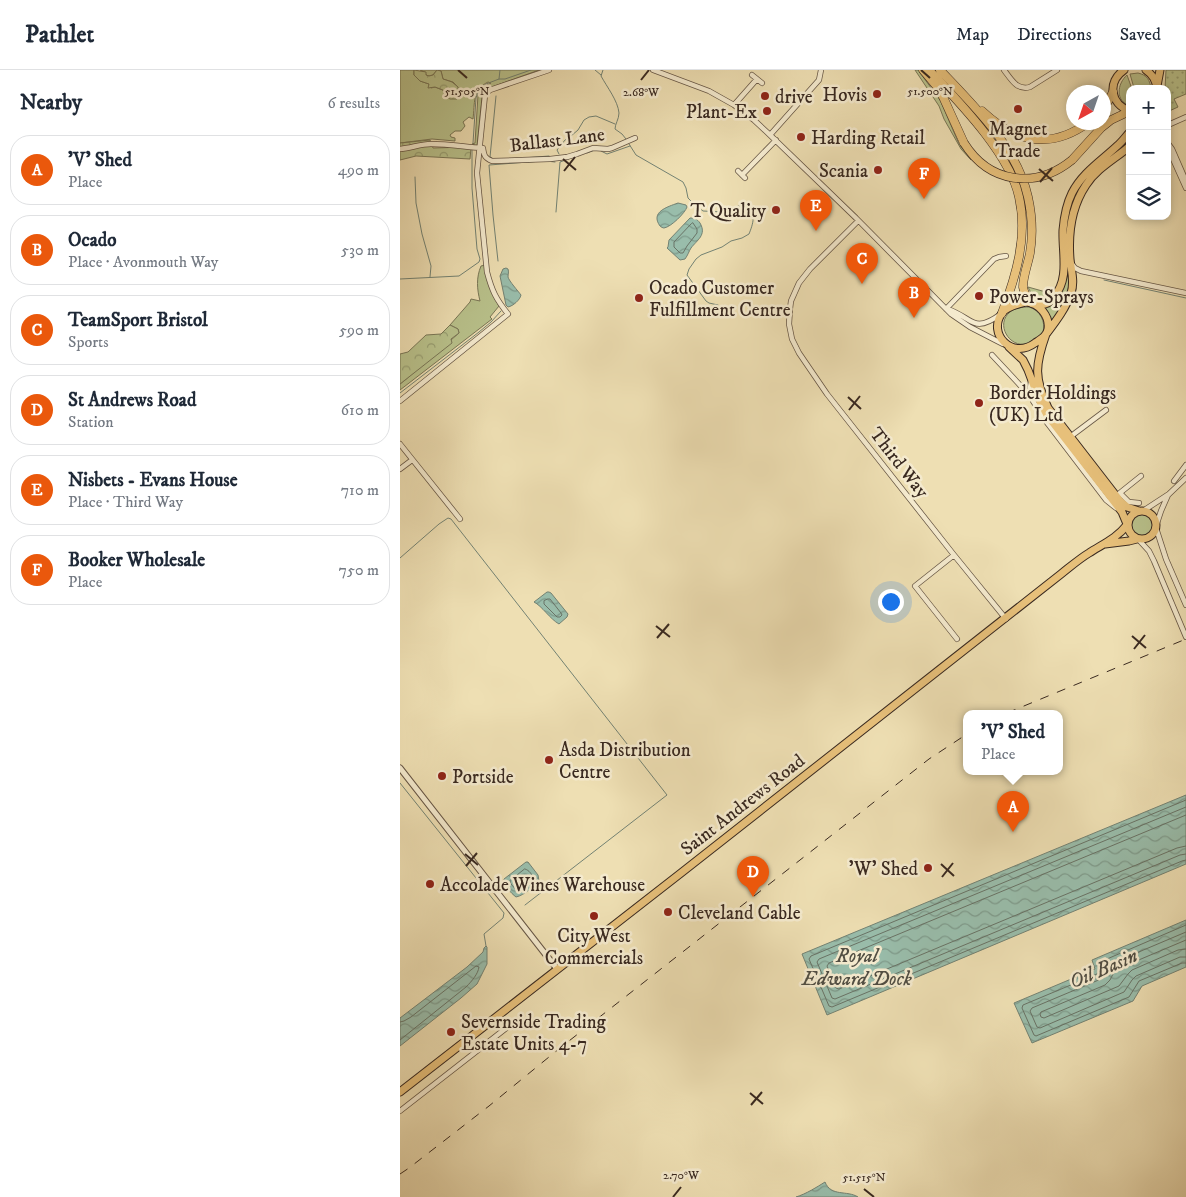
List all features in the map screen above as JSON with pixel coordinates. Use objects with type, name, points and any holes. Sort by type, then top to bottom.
[{"type":"highway","points":[[923,70],[939,89],[964,143],[972,154],[985,167],[1010,177],[1043,176],[1058,171],[1072,160],[1101,128],[1111,120],[1126,113]]},
{"type":"highway","points":[[929,70],[966,111],[990,142],[1016,185],[1022,229],[1021,244],[1015,277],[999,321],[1000,337],[1023,360],[1047,415],[1122,512],[1131,534],[1137,539],[1150,538],[1156,527],[1154,517],[1148,512],[1125,506],[1048,408],[1038,383],[1037,373],[1048,324],[1040,308],[1033,304],[1025,295],[1023,287],[1032,236],[1030,206],[1025,186],[1015,161],[1000,137],[943,73]]},
{"type":"highway","points":[[1111,96],[1115,80],[1124,70]]},
{"type":"highway","points":[[1146,70],[1153,76],[1156,85]]},
{"type":"highway","points":[[1157,85],[1160,70]]},
{"type":"highway","points":[[943,73],[985,114],[1021,137],[1038,140],[1054,139],[1076,130]]},
{"type":"highway","points":[[1113,92],[1118,104],[1126,109]]},
{"type":"highway","points":[[1002,313],[1016,304],[1026,302],[1043,305],[1050,302],[1056,295],[1061,286],[1065,269],[1064,222],[1072,192],[1084,176],[1126,136]]},
{"type":"highway","points":[[1008,346],[1015,348],[1028,347],[1036,343],[1046,334],[1068,300],[1072,288],[1070,250],[1072,221],[1078,200],[1093,176],[1126,149]]},
{"type":"highway","points":[[1127,525],[1131,516],[1141,511]]},
{"type":"highway","name":"Saint Andrews Road","points":[[400,1092],[1006,619],[1081,558],[1122,532],[1127,525]]},
{"type":"highway","name":"Saint Andrews Road","points":[[1105,544],[1137,539]]},
{"type":"street","points":[[400,401],[508,314],[491,288],[487,272],[477,173],[484,100],[485,95],[490,90],[549,70]]},
{"type":"street","points":[[652,70],[708,91],[734,105],[754,120],[951,314],[984,335],[1008,346]]},
{"type":"street","points":[[770,135],[819,80],[821,70]]},
{"type":"street","points":[[1004,70],[1013,83],[1020,88],[1025,88],[1030,87],[1057,70]]},
{"type":"street","points":[[752,75],[762,83]]},
{"type":"street","points":[[734,105],[757,79]]},
{"type":"street","points":[[1171,124],[1186,117]]},
{"type":"street","name":"Ballast Lane","points":[[479,148],[483,148],[486,158],[492,161],[550,159],[567,157],[593,148],[612,148],[635,138]]},
{"type":"street","points":[[742,174],[776,140]]},
{"type":"street","points":[[400,149],[431,144],[479,148]]},
{"type":"street","points":[[1171,148],[1186,180]]},
{"type":"street","points":[[1171,154],[1186,188]]},
{"type":"street","name":"Third Way","points":[[858,221],[810,269],[799,283],[791,301],[790,334],[796,349],[815,378],[1006,619]]},
{"type":"street","points":[[946,309],[994,260],[999,256],[1006,256]]},
{"type":"street","points":[[1071,262],[1075,268],[1081,271],[1186,293]]},
{"type":"street","points":[[1072,277],[1081,271]]},
{"type":"street","points":[[946,309],[979,324],[989,322],[1002,313]]},
{"type":"street","points":[[992,356],[1033,400],[1048,424],[1106,500],[1122,512]]},
{"type":"street","points":[[1019,384],[1026,384],[1031,380]]},
{"type":"street","points":[[1031,380],[1030,388],[1033,400]]},
{"type":"street","points":[[1070,438],[1106,410]]},
{"type":"street","points":[[400,444],[460,519]]},
{"type":"street","points":[[400,470],[412,460]]},
{"type":"street","points":[[1174,481],[1186,465]]},
{"type":"street","points":[[1139,503],[1129,502],[1118,495],[1142,476]]},
{"type":"street","points":[[1141,511],[1169,494],[1186,478]]},
{"type":"street","points":[[1169,494],[1156,527],[1164,554],[1186,605]]},
{"type":"street","points":[[1137,539],[1150,554],[1186,636]]},
{"type":"street","points":[[954,555],[915,586],[957,639]]},
{"type":"street","points":[[1159,575],[1170,569]]},
{"type":"street","points":[[1179,623],[1186,622]]},
{"type":"street","points":[[1186,629],[1186,636]]},
{"type":"street","points":[[400,768],[557,970]]},
{"type":"street","points":[[400,1111],[514,1022]]},
{"type":"green space","points":[[400,70],[414,70],[414,75],[420,81],[429,84],[431,88],[435,87],[458,96],[458,87],[453,82],[443,79],[441,71],[437,70],[539,70],[489,88],[483,93],[477,146],[472,144],[475,143],[478,95],[483,87],[491,83],[488,82],[483,85],[477,93],[474,102],[473,119],[469,117],[463,122],[465,126],[461,131],[455,131],[450,135],[455,138],[455,141],[432,139],[400,143]]},
{"type":"green space","points":[[414,70],[426,72],[426,75],[429,76],[433,75],[437,70],[441,71],[443,79],[452,82],[458,87],[457,99],[450,99],[445,96],[443,90],[435,87],[428,88],[429,84],[420,81],[414,75]]},
{"type":"green space","points":[[420,70],[437,70],[433,75],[429,76]]},
{"type":"green space","points":[[915,70],[918,70],[940,100],[959,144],[971,160],[961,149],[939,106]]},
{"type":"green space","points":[[1166,70],[1186,70],[1186,94],[1174,99],[1178,107],[1171,110],[1171,85],[1165,85]]},
{"type":"green space","points":[[1138,73],[1144,75],[1148,78],[1150,85],[1133,85],[1130,74]]},
{"type":"green space","points":[[1127,75],[1131,85],[1126,85],[1126,104],[1119,92]]},
{"type":"green space","points":[[430,140],[433,148],[471,148],[470,159],[416,156],[400,160],[400,143]]},
{"type":"green space","points":[[1066,222],[1070,222],[1069,290],[1064,303],[1052,321],[1045,307],[1057,299]]},
{"type":"green space","points":[[485,265],[490,287],[499,306],[490,317],[492,319],[400,390],[400,384],[459,333],[458,329],[450,325],[471,299],[480,301],[478,288],[479,270],[481,266]]},
{"type":"green space","points":[[1028,287],[1053,294],[1046,300],[1038,300],[1032,295]]},
{"type":"green space","points":[[1029,307],[1039,314],[1044,328],[1043,332],[1031,342],[1020,344],[1010,339],[1006,334],[1004,323],[1010,312],[1019,308]]},
{"type":"green space","points":[[450,325],[458,329],[459,333],[451,339],[452,343],[400,384],[400,354],[408,352],[426,335],[441,334]]},
{"type":"green space","points":[[1142,514],[1150,517],[1153,525],[1150,533],[1142,536],[1134,533],[1131,525],[1134,517]]},
{"type":"water","points":[[678,203],[686,205],[684,213],[670,225],[664,228],[661,227],[657,221],[658,214],[665,208]]},
{"type":"water","points":[[690,218],[696,219],[700,223],[702,234],[685,259],[680,260],[667,248],[669,240]]},
{"type":"water","points":[[503,269],[508,269],[509,279],[521,295],[516,302],[508,307],[500,276]]},
{"type":"water","points":[[547,592],[551,593],[568,614],[559,624],[534,602]]},
{"type":"water","name":"Royal Edward Dock","points":[[1186,795],[1186,864],[827,1015],[802,954]]},
{"type":"water","points":[[526,862],[538,875],[539,881],[525,893],[516,897],[506,887],[504,879]]},
{"type":"water","name":"Oil Basin","points":[[1186,920],[1186,967],[1142,986],[1133,1001],[1032,1043],[1014,1003],[1095,969],[1092,960]]},
{"type":"water","points":[[486,946],[487,964],[477,984],[400,1046],[400,1018],[467,967],[483,952]]},
{"type":"water","points":[[825,1182],[831,1190],[858,1197],[796,1197]]},
{"type":"waterway","points":[[499,79],[500,70]]},
{"type":"waterway","points":[[473,143],[476,98],[479,89],[499,79],[505,79],[531,70]]},
{"type":"waterway","points":[[595,70],[601,75]]},
{"type":"waterway","points":[[603,70],[601,76],[618,108],[619,115],[615,129],[626,139]]},
{"type":"waterway","points":[[492,158],[490,157],[496,96]]},
{"type":"waterway","points":[[559,154],[557,150],[565,140],[578,130],[584,120],[589,117],[596,116],[615,124]]},
{"type":"waterway","points":[[629,144],[636,155],[683,182],[688,198],[703,211],[723,212],[747,204],[750,207],[753,214],[753,222],[749,234],[701,255],[696,259],[687,275],[706,301],[718,305]]},
{"type":"waterway","points":[[601,151],[607,154],[630,146]]},
{"type":"waterway","points":[[400,279],[459,276],[479,262],[472,188],[472,150]]},
{"type":"waterway","points":[[587,153],[595,150]]},
{"type":"waterway","points":[[523,158],[549,156]]},
{"type":"waterway","points":[[556,212],[560,162],[574,157]]},
{"type":"waterway","points":[[498,261],[489,165],[542,161]]},
{"type":"waterway","points":[[546,161],[555,162]]},
{"type":"waterway","points":[[415,177],[416,203],[431,266],[430,277]]},
{"type":"waterway","points":[[1104,280],[1186,298]]},
{"type":"waterway","points":[[400,393],[479,332],[501,311]]},
{"type":"waterway","points":[[400,558],[439,524],[448,518],[451,519],[667,795],[525,905]]},
{"type":"waterway","points":[[400,783],[504,913],[503,918],[484,934],[486,946]]},
{"type":"railway","points":[[1014,710],[1186,639]]},
{"type":"railway","points":[[400,1174],[929,759],[963,737]]},
{"type":"place","name":"Hovis","points":[[877,94]]},
{"type":"place","name":"drive","points":[[765,96]]},
{"type":"place","name":"Magnet Trade","points":[[1018,109]]},
{"type":"place","name":"Plant-Ex","points":[[767,111]]},
{"type":"place","name":"Harding Retail","points":[[801,137]]},
{"type":"place","name":"Scania","points":[[878,170]]},
{"type":"place","name":"Booker Wholesale","points":[[924,199]]},
{"type":"place","name":"T Quality","points":[[776,210]]},
{"type":"place","name":"Nisbets - Evans House","points":[[816,231]]},
{"type":"place","name":"TeamSport Bristol","points":[[862,284]]},
{"type":"place","name":"Power-Sprays","points":[[979,296]]},
{"type":"place","name":"Ocado Customer Fulfillment Centre","points":[[639,298]]},
{"type":"place","name":"Ocado","points":[[914,318]]},
{"type":"place","name":"Border Holdings (UK) Ltd","points":[[979,403]]},
{"type":"place","name":"Asda Distribution Centre","points":[[549,760]]},
{"type":"place","name":"Portside","points":[[442,776]]},
{"type":"place","name":"'V' Shed","points":[[1013,832]]},
{"type":"place","name":"'W' Shed","points":[[928,868]]},
{"type":"place","name":"Accolade Wines Warehouse","points":[[430,884]]},
{"type":"place","name":"St Andrews Road","points":[[753,897]]},
{"type":"place","name":"Cleveland Cable","points":[[668,912]]},
{"type":"place","name":"City West Commercials","points":[[594,916]]},
{"type":"place","name":"Severnside Trading Estate Units 4-7","points":[[451,1032]]}]
